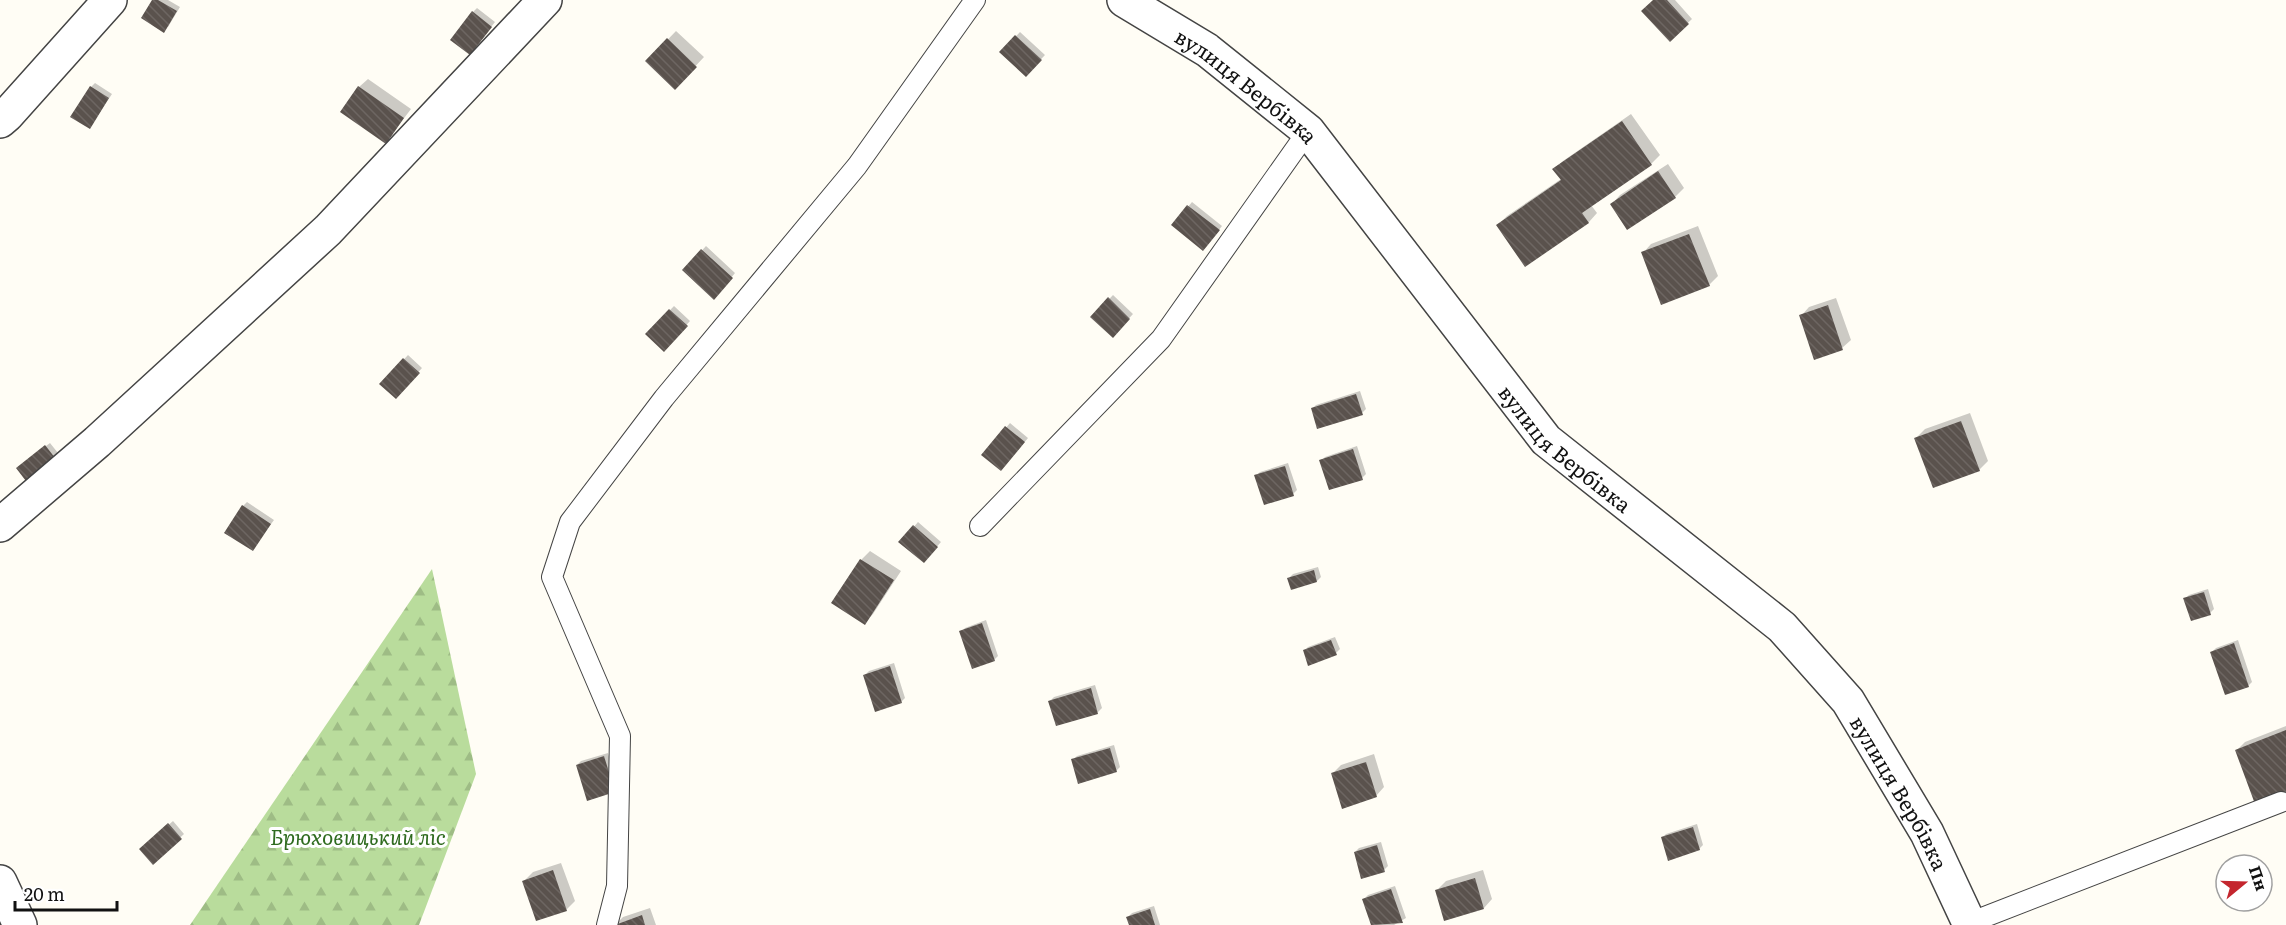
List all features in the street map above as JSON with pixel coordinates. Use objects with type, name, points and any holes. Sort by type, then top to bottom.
[{"type":"street","points":[[0,121],[7,116],[110,0]]},
{"type":"street","points":[[0,525],[97,442],[328,230],[545,0]]},
{"type":"street","name":"вулиця Вербівка","points":[[1124,0],[1207,50],[1308,131],[1546,440],[1782,627],[1848,701],[1927,833],[1970,924]]},
{"type":"street","points":[[0,882],[20,925]]},
{"type":"lane","points":[[607,925],[617,886],[620,736],[552,577],[570,522],[664,398],[857,166],[975,0]]},
{"type":"lane","points":[[980,526],[1161,339],[1308,131]]},
{"type":"lane","points":[[1970,924],[2281,802]]},
{"type":"green space","name":"Брюховицький ліс","points":[[432,569],[476,774],[419,925],[190,925]]},
{"type":"building","points":[[152,0],[158,0],[177,11],[164,33],[141,18]]},
{"type":"building","points":[[1653,0],[1667,0],[1689,24],[1670,42],[1641,11]]},
{"type":"building","points":[[472,11],[492,27],[470,55],[450,40]]},
{"type":"building","points":[[1015,35],[1042,60],[1026,77],[999,52]]},
{"type":"building","points":[[667,38],[697,67],[675,90],[645,61]]},
{"type":"building","points":[[90,86],[109,98],[90,129],[70,117]]},
{"type":"building","points":[[358,86],[404,118],[386,144],[340,112]]},
{"type":"building","points":[[1622,121],[1652,165],[1582,213],[1589,223],[1525,267],[1496,225],[1561,180],[1552,169]]},
{"type":"building","points":[[1658,171],[1676,198],[1627,230],[1610,204]]},
{"type":"building","points":[[1187,205],[1220,230],[1203,251],[1171,225]]},
{"type":"building","points":[[1689,234],[1710,286],[1661,305],[1641,252]]},
{"type":"building","points":[[701,249],[733,278],[714,300],[682,270]]},
{"type":"building","points":[[1108,297],[1130,319],[1113,338],[1090,317]]},
{"type":"building","points":[[1828,305],[1843,350],[1814,360],[1799,315]]},
{"type":"building","points":[[669,309],[688,326],[664,352],[645,334]]},
{"type":"building","points":[[403,358],[420,373],[396,399],[379,384]]},
{"type":"building","points":[[1356,394],[1363,415],[1317,429],[1311,408]]},
{"type":"building","points":[[1961,421],[1980,471],[1933,488],[1914,438]]},
{"type":"building","points":[[1005,426],[1025,442],[1001,471],[981,455]]},
{"type":"building","points":[[45,445],[59,463],[29,485],[16,468]]},
{"type":"building","points":[[1353,449],[1363,480],[1329,490],[1319,460]]},
{"type":"building","points":[[1285,466],[1294,496],[1264,505],[1254,475]]},
{"type":"building","points":[[242,505],[271,524],[253,551],[224,533]]},
{"type":"building","points":[[913,525],[938,547],[924,563],[898,542]]},
{"type":"building","points":[[860,559],[894,580],[865,625],[831,603]]},
{"type":"building","points":[[1314,570],[1317,582],[1291,590],[1287,578]]},
{"type":"building","points":[[2204,592],[2211,615],[2191,621],[2183,598]]},
{"type":"building","points":[[982,623],[995,661],[972,669],[959,631]]},
{"type":"building","points":[[1331,640],[1337,655],[1308,666],[1303,650]]},
{"type":"building","points":[[2234,643],[2249,687],[2225,695],[2210,652]]},
{"type":"building","points":[[890,666],[902,703],[875,712],[863,675]]},
{"type":"building","points":[[1091,688],[1098,714],[1056,726],[1048,701]]},
{"type":"building","points":[[2286,730],[2286,792],[2255,804],[2235,750]]},
{"type":"building","points":[[1110,748],[1117,772],[1078,784],[1071,759]]},
{"type":"building","points":[[604,756],[615,792],[587,801],[576,765]]},
{"type":"building","points":[[1366,762],[1377,797],[1342,809],[1331,773]]},
{"type":"building","points":[[168,823],[182,839],[153,865],[139,849]]},
{"type":"building","points":[[1693,827],[1700,850],[1668,861],[1661,837]]},
{"type":"building","points":[[1377,845],[1385,872],[1361,879],[1354,852]]},
{"type":"building","points":[[553,870],[567,911],[536,921],[522,881]]},
{"type":"building","points":[[1475,878],[1484,909],[1444,921],[1435,890]]},
{"type":"building","points":[[1391,889],[1403,923],[1371,925],[1362,899]]},
{"type":"building","points":[[1150,909],[1155,925],[1129,925],[1126,917]]},
{"type":"building","points":[[642,915],[645,925],[615,925]]}]
